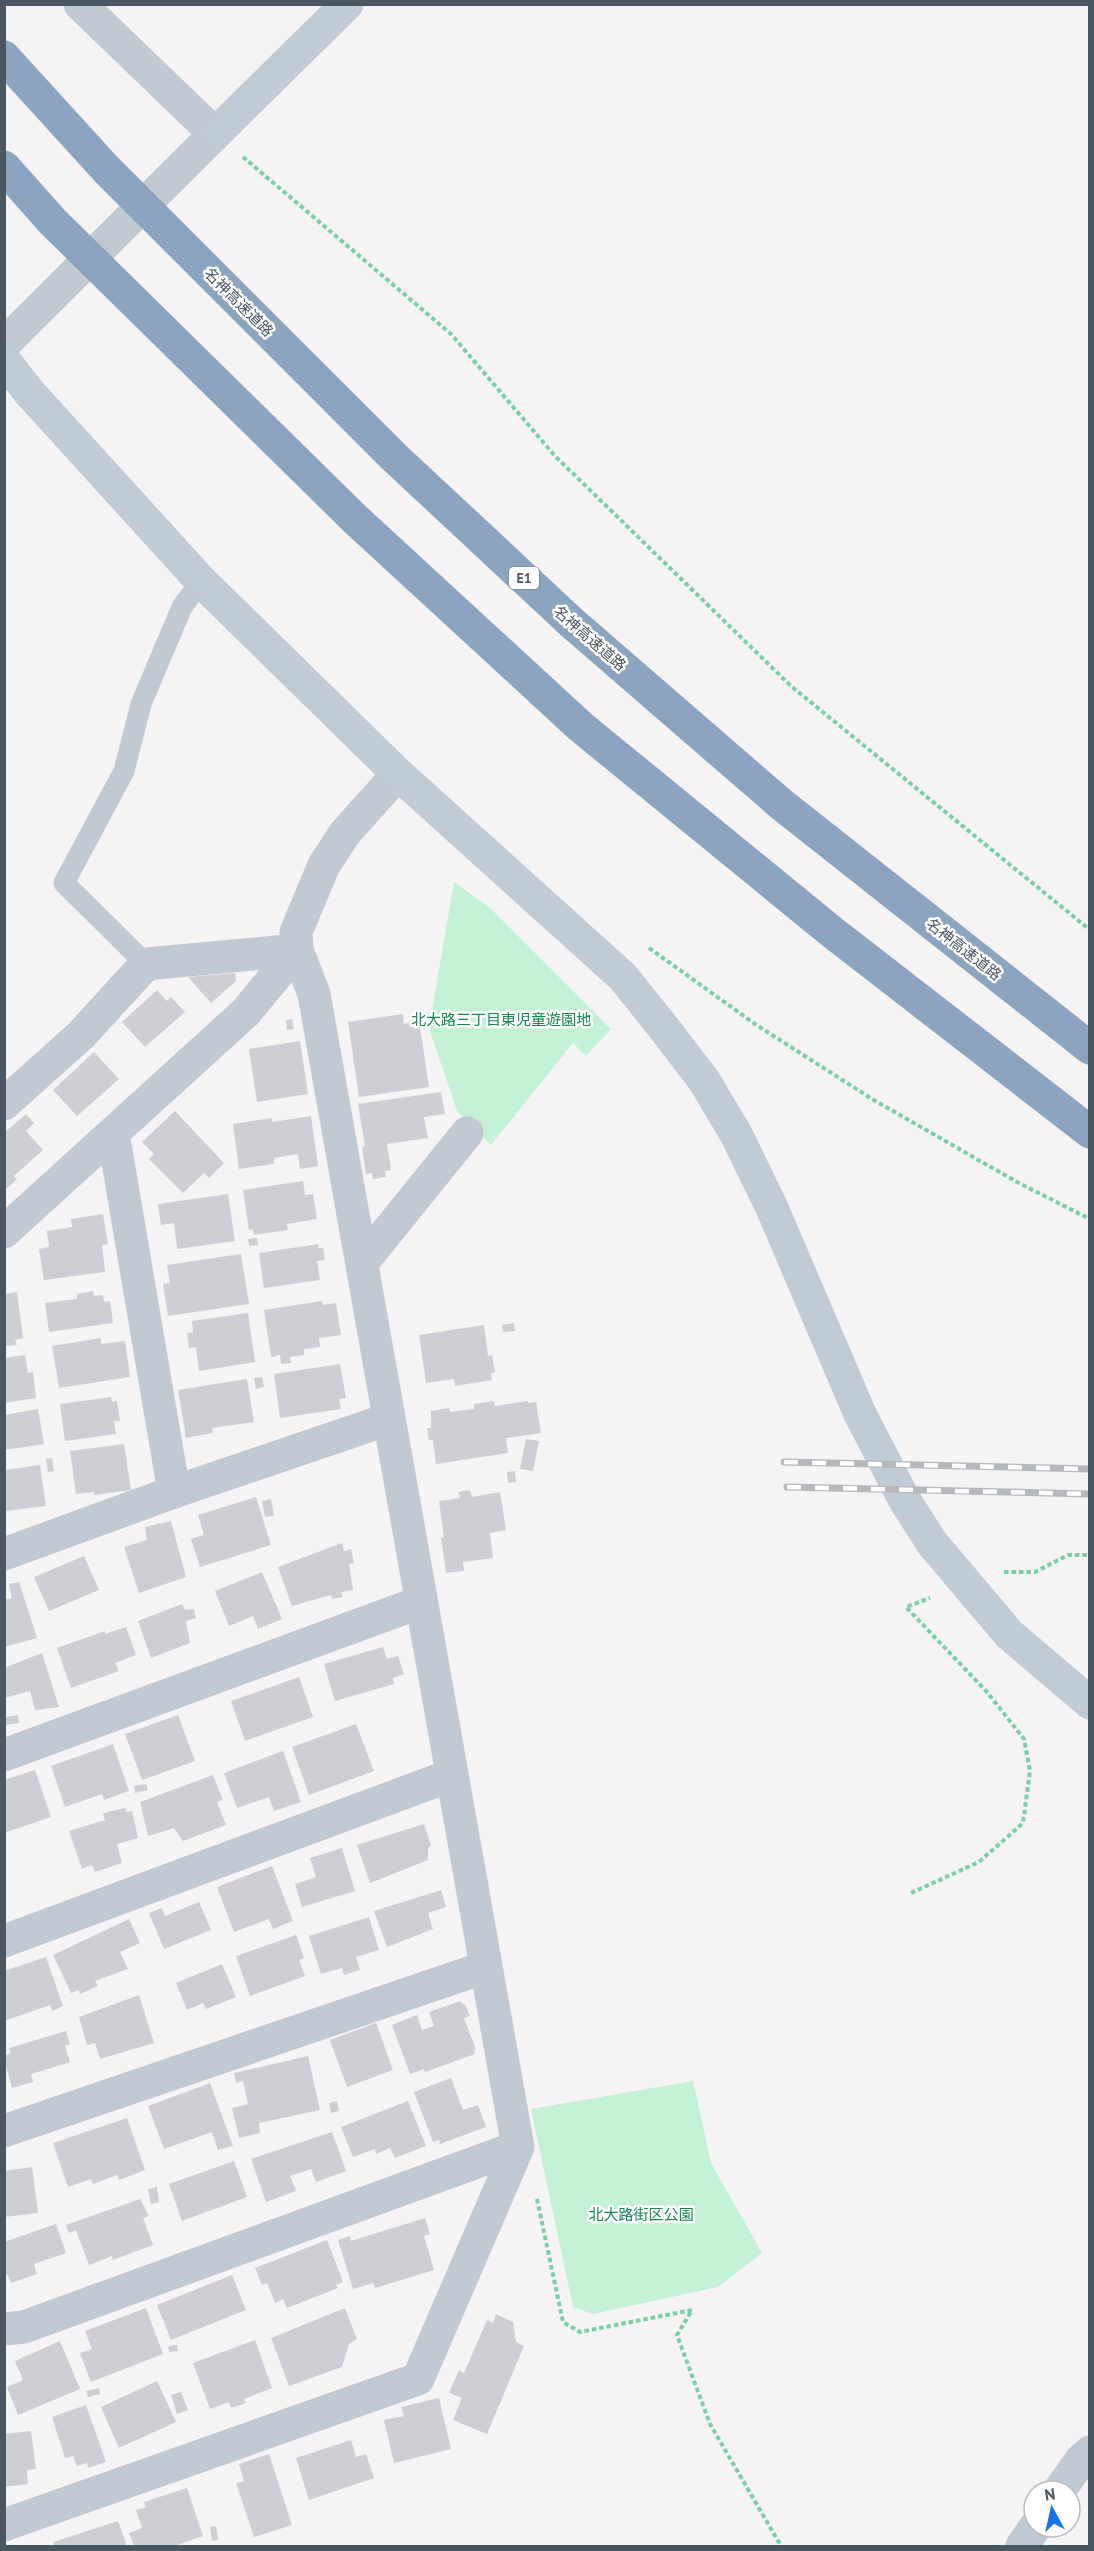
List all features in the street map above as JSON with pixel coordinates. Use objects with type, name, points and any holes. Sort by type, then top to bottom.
[{"type":"highway","name":"名神高速道路","points":[[4,57],[106,169],[385,448],[571,622],[781,804],[1089,1048]]},
{"type":"highway","points":[[4,167],[53,222],[354,518],[581,727],[832,932],[1089,1132]]},
{"type":"street","points":[[80,4],[204,145]]},
{"type":"street","points":[[4,344],[347,4]]},
{"type":"street","points":[[4,360],[29,392],[201,581],[398,774],[623,977],[668,1032],[705,1082],[737,1136],[806,1286],[860,1414],[904,1499],[932,1543],[1009,1634],[1089,1703]]},
{"type":"street","points":[[4,2525],[418,2379],[518,2147],[314,994],[297,950],[296,932],[324,865],[345,833],[398,774]]},
{"type":"street","points":[[4,1104],[81,1035],[146,964],[297,950]]},
{"type":"street","points":[[4,1232],[246,1012],[297,950]]},
{"type":"street","points":[[113,1133],[174,1492]]},
{"type":"street","points":[[362,1263],[467,1133]]},
{"type":"street","points":[[4,1554],[174,1492],[389,1419]]},
{"type":"street","points":[[4,1755],[422,1602]]},
{"type":"street","points":[[4,1941],[452,1775]]},
{"type":"street","points":[[4,2131],[486,1967]]},
{"type":"street","points":[[4,2329],[24,2327],[518,2147]]},
{"type":"street","points":[[1068,2479],[1089,2452]]},
{"type":"lane","points":[[146,964],[64,883],[124,771],[141,704],[182,608],[201,581]]},
{"type":"path","points":[[204,145],[451,334],[555,456],[791,686],[1089,930]]},
{"type":"path","points":[[640,941],[755,1024],[872,1100],[1017,1182],[1089,1219]]},
{"type":"path","points":[[995,1572],[1035,1572],[1068,1555],[1089,1556]]},
{"type":"path","points":[[911,1893],[979,1862],[1023,1823],[1030,1771],[1024,1739],[987,1692],[906,1607],[940,1594]]},
{"type":"path","points":[[518,2147],[535,2192],[563,2322],[580,2332],[692,2310],[677,2335],[710,2424],[781,2547]]},
{"type":"green space","name":"北大路三丁目東児童遊園地","points":[[454,882],[489,907],[611,1029],[586,1056],[573,1043],[491,1145],[457,1111],[429,1028]]},
{"type":"green space","name":"北大路街区公園","points":[[693,2081],[711,2163],[762,2253],[718,2287],[593,2314],[573,2307],[531,2109]]},
{"type":"building","points":[[235,973],[236,981],[211,1003],[188,977]]},
{"type":"building","points":[[157,990],[167,1001],[171,997],[185,1012],[145,1047],[122,1022]]},
{"type":"building","points":[[403,1014],[404,1024],[419,1021],[429,1087],[359,1097],[348,1022]]},
{"type":"building","points":[[292,1019],[294,1029],[287,1030],[286,1020]]},
{"type":"building","points":[[300,1041],[308,1094],[257,1102],[249,1049]]},
{"type":"building","points":[[94,1052],[119,1079],[77,1116],[53,1090]]},
{"type":"building","points":[[441,1092],[445,1114],[424,1117],[428,1138],[387,1144],[391,1170],[385,1171],[386,1177],[373,1179],[372,1173],[366,1174],[362,1147],[365,1146],[358,1104]]},
{"type":"building","points":[[175,1111],[224,1163],[209,1178],[204,1173],[183,1193],[149,1159],[154,1154],[142,1142]]},
{"type":"building","points":[[26,1114],[34,1123],[26,1131],[43,1150],[14,1176],[17,1179],[4,1191],[4,1133]]},
{"type":"building","points":[[311,1116],[318,1166],[300,1169],[298,1154],[274,1158],[274,1164],[239,1169],[233,1124],[272,1118],[272,1122]]},
{"type":"building","points":[[303,1181],[305,1195],[313,1194],[317,1219],[287,1224],[288,1230],[254,1235],[253,1229],[249,1230],[243,1190]]},
{"type":"building","points":[[228,1194],[235,1241],[177,1249],[174,1223],[161,1225],[158,1204]]},
{"type":"building","points":[[103,1214],[108,1244],[102,1245],[105,1272],[44,1280],[39,1249],[49,1247],[47,1231],[72,1227],[71,1219]]},
{"type":"building","points":[[257,1238],[258,1245],[249,1246],[248,1239]]},
{"type":"building","points":[[318,1244],[319,1248],[323,1248],[325,1260],[317,1261],[320,1280],[264,1288],[259,1253]]},
{"type":"building","points":[[241,1254],[249,1304],[168,1316],[163,1284],[170,1283],[167,1265]]},
{"type":"building","points":[[93,1291],[94,1296],[103,1295],[104,1302],[110,1301],[113,1323],[49,1332],[45,1303],[77,1299],[77,1294]]},
{"type":"building","points":[[17,1292],[23,1338],[15,1340],[17,1345],[4,1346],[4,1294]]},
{"type":"building","points":[[322,1301],[323,1305],[336,1303],[341,1335],[319,1338],[320,1347],[304,1349],[304,1355],[290,1357],[291,1363],[281,1364],[280,1355],[271,1357],[264,1310]]},
{"type":"building","points":[[248,1313],[255,1362],[199,1371],[196,1347],[189,1348],[187,1333],[193,1332],[192,1321]]},
{"type":"building","points":[[514,1323],[515,1331],[503,1332],[502,1325]]},
{"type":"building","points":[[484,1325],[488,1356],[492,1355],[495,1372],[491,1374],[492,1380],[455,1386],[454,1379],[426,1383],[419,1335]]},
{"type":"building","points":[[101,1338],[101,1344],[125,1341],[130,1377],[59,1388],[52,1346]]},
{"type":"building","points":[[25,1355],[28,1373],[33,1372],[36,1398],[4,1403],[4,1358]]},
{"type":"building","points":[[340,1364],[346,1398],[339,1399],[341,1409],[280,1418],[274,1374]]},
{"type":"building","points":[[262,1377],[264,1387],[256,1389],[254,1378]]},
{"type":"building","points":[[247,1379],[254,1422],[212,1428],[213,1433],[186,1438],[178,1390]]},
{"type":"building","points":[[111,1397],[112,1402],[117,1401],[120,1421],[114,1421],[116,1434],[65,1441],[60,1404]]},
{"type":"building","points":[[494,1401],[495,1406],[536,1402],[541,1433],[506,1438],[508,1453],[436,1464],[433,1440],[429,1440],[427,1428],[431,1428],[431,1411],[449,1408],[450,1412],[474,1409],[474,1404]]},
{"type":"building","points":[[38,1409],[44,1444],[4,1450],[4,1415]]},
{"type":"building","points":[[526,1439],[539,1441],[533,1471],[520,1469]]},
{"type":"building","points":[[124,1444],[131,1490],[94,1495],[94,1492],[76,1494],[70,1451]]},
{"type":"building","points":[[52,1458],[54,1471],[48,1472],[46,1459]]},
{"type":"building","points":[[40,1465],[46,1506],[5,1511],[5,1470]]},
{"type":"building","points":[[515,1471],[516,1482],[508,1483],[507,1472]]},
{"type":"building","points":[[470,1490],[472,1497],[500,1492],[506,1530],[490,1533],[493,1558],[463,1562],[464,1571],[446,1573],[439,1501],[460,1498],[458,1492]]},
{"type":"building","points":[[256,1497],[271,1545],[200,1567],[191,1539],[204,1535],[198,1515]]},
{"type":"building","points":[[271,1499],[274,1516],[265,1517],[262,1501]]},
{"type":"building","points":[[171,1521],[186,1577],[139,1593],[124,1547],[147,1540],[145,1527]]},
{"type":"building","points":[[342,1543],[344,1551],[351,1549],[354,1563],[349,1564],[353,1590],[341,1592],[343,1597],[332,1599],[331,1595],[292,1606],[278,1567]]},
{"type":"building","points":[[84,1556],[99,1590],[49,1611],[34,1577]]},
{"type":"building","points":[[262,1572],[282,1619],[258,1629],[253,1616],[229,1626],[215,1591]]},
{"type":"building","points":[[19,1582],[37,1638],[4,1647],[4,1600],[12,1598],[9,1584]]},
{"type":"building","points":[[182,1604],[185,1610],[194,1609],[196,1618],[186,1621],[190,1643],[151,1658],[138,1621]]},
{"type":"building","points":[[126,1627],[136,1655],[115,1663],[119,1671],[71,1688],[57,1648],[105,1631],[105,1634]]},
{"type":"building","points":[[383,1647],[387,1659],[398,1656],[404,1674],[393,1678],[394,1684],[335,1701],[324,1664]]},
{"type":"building","points":[[42,1653],[59,1707],[35,1710],[30,1691],[4,1698],[4,1668]]},
{"type":"building","points":[[299,1677],[313,1717],[245,1741],[231,1701]]},
{"type":"building","points":[[18,1715],[19,1723],[6,1725],[5,1717]]},
{"type":"building","points":[[178,1715],[195,1761],[142,1780],[125,1734]]},
{"type":"building","points":[[356,1724],[374,1771],[309,1795],[292,1747]]},
{"type":"building","points":[[113,1744],[129,1791],[104,1800],[102,1794],[65,1807],[51,1766]]},
{"type":"building","points":[[283,1751],[301,1802],[274,1811],[269,1797],[237,1808],[224,1773]]},
{"type":"building","points":[[35,1770],[51,1817],[4,1833],[4,1780]]},
{"type":"building","points":[[213,1775],[223,1800],[217,1802],[226,1825],[183,1841],[174,1828],[148,1836],[140,1802]]},
{"type":"building","points":[[146,1784],[148,1790],[135,1793],[134,1786]]},
{"type":"building","points":[[125,1808],[126,1812],[132,1811],[138,1838],[117,1844],[122,1863],[95,1872],[92,1865],[82,1869],[69,1831],[105,1820],[103,1813]]},
{"type":"building","points":[[424,1824],[431,1845],[428,1848],[428,1860],[370,1883],[357,1845]]},
{"type":"building","points":[[342,1848],[355,1891],[302,1907],[295,1884],[316,1877],[310,1858]]},
{"type":"building","points":[[272,1866],[293,1921],[273,1929],[269,1919],[234,1932],[217,1887]]},
{"type":"building","points":[[441,1890],[446,1907],[428,1913],[433,1929],[387,1947],[374,1911]]},
{"type":"building","points":[[199,1902],[211,1930],[164,1949],[149,1913],[162,1908],[165,1916]]},
{"type":"building","points":[[369,1917],[379,1950],[356,1957],[360,1970],[344,1975],[342,1968],[321,1974],[309,1936]]},
{"type":"building","points":[[129,1919],[140,1943],[120,1952],[128,1969],[95,1981],[98,1986],[80,1994],[79,1990],[71,1993],[53,1955]]},
{"type":"building","points":[[296,1935],[304,1958],[299,1960],[305,1976],[250,1996],[236,1956]]},
{"type":"building","points":[[46,1957],[63,2006],[52,2011],[50,2005],[4,2021],[4,1971]]},
{"type":"building","points":[[222,1964],[236,1997],[206,2009],[203,2003],[187,2010],[176,1983]]},
{"type":"building","points":[[139,1995],[154,2043],[100,2059],[95,2043],[87,2045],[79,2017]]},
{"type":"building","points":[[460,2001],[466,2006],[470,2016],[464,2018],[476,2050],[474,2050],[475,2054],[425,2072],[424,2069],[410,2074],[392,2025],[417,2015],[422,2030],[434,2026],[429,2012]]},
{"type":"building","points":[[376,2023],[393,2070],[347,2087],[330,2040]]},
{"type":"building","points":[[66,2031],[70,2044],[65,2046],[70,2062],[31,2074],[33,2082],[12,2088],[4,2059],[4,2056],[11,2053],[9,2048]]},
{"type":"building","points":[[308,2056],[320,2110],[259,2123],[260,2133],[239,2138],[232,2108],[248,2104],[243,2081],[236,2083],[234,2073]]},
{"type":"building","points":[[451,2078],[463,2110],[478,2105],[486,2127],[440,2144],[439,2140],[433,2142],[414,2092]]},
{"type":"building","points":[[210,2083],[233,2146],[218,2150],[212,2132],[164,2149],[148,2106]]},
{"type":"building","points":[[337,2101],[339,2111],[331,2113],[329,2103]]},
{"type":"building","points":[[408,2101],[426,2146],[395,2158],[390,2148],[376,2154],[375,2149],[353,2157],[341,2127]]},
{"type":"building","points":[[127,2118],[145,2170],[119,2180],[117,2175],[93,2184],[91,2179],[68,2187],[53,2143]]},
{"type":"building","points":[[332,2132],[346,2171],[316,2182],[311,2169],[290,2176],[296,2191],[266,2202],[251,2159]]},
{"type":"building","points":[[234,2161],[247,2197],[182,2221],[169,2184]]},
{"type":"building","points":[[32,2167],[38,2213],[4,2217],[4,2171]]},
{"type":"building","points":[[157,2187],[159,2202],[151,2204],[148,2189]]},
{"type":"building","points":[[140,2199],[149,2216],[143,2218],[153,2245],[113,2260],[112,2256],[89,2265],[76,2230],[69,2233],[66,2225]]},
{"type":"building","points":[[425,2218],[430,2234],[424,2236],[434,2270],[375,2288],[373,2283],[353,2289],[338,2240],[350,2236],[351,2241]]},
{"type":"building","points":[[56,2224],[66,2253],[34,2264],[37,2274],[11,2283],[8,2275],[4,2275],[4,2242]]},
{"type":"building","points":[[327,2240],[343,2282],[336,2285],[338,2288],[287,2308],[283,2299],[275,2303],[267,2283],[262,2285],[255,2268]]},
{"type":"building","points":[[232,2275],[246,2310],[171,2340],[157,2305]]},
{"type":"building","points":[[146,2308],[163,2354],[91,2382],[80,2353],[92,2349],[85,2331]]},
{"type":"building","points":[[345,2308],[357,2339],[349,2344],[342,2367],[289,2386],[271,2338]]},
{"type":"building","points":[[496,2314],[513,2322],[516,2342],[524,2346],[487,2434],[453,2420],[462,2398],[449,2393],[459,2370],[464,2373],[487,2320],[493,2323]]},
{"type":"building","points":[[255,2340],[272,2388],[244,2399],[246,2403],[231,2408],[229,2402],[210,2409],[193,2363]]},
{"type":"building","points":[[60,2341],[80,2389],[18,2415],[7,2387],[23,2380],[15,2361]]},
{"type":"building","points":[[177,2345],[178,2351],[169,2352],[168,2346]]},
{"type":"building","points":[[157,2381],[176,2422],[119,2448],[101,2407]]},
{"type":"building","points":[[99,2388],[100,2394],[88,2397],[86,2391]]},
{"type":"building","points":[[181,2392],[188,2410],[177,2414],[171,2395]]},
{"type":"building","points":[[439,2398],[451,2449],[394,2463],[384,2420],[404,2416],[401,2407]]},
{"type":"building","points":[[86,2405],[106,2462],[88,2468],[87,2463],[77,2466],[73,2456],[65,2458],[52,2417]]},
{"type":"building","points":[[31,2431],[36,2469],[27,2470],[28,2484],[4,2487],[4,2434]]},
{"type":"building","points":[[351,2440],[356,2457],[366,2454],[374,2478],[309,2500],[296,2458]]},
{"type":"building","points":[[269,2454],[292,2525],[254,2537],[236,2483],[244,2481],[239,2464]]},
{"type":"building","points":[[187,2488],[203,2536],[174,2546],[134,2546],[129,2533],[142,2528],[136,2510],[146,2507],[144,2502]]},
{"type":"building","points":[[118,2521],[127,2546],[55,2546],[53,2542]]},
{"type":"building","points":[[216,2526],[218,2540],[212,2541],[210,2527]]},
{"type":"railway","points":[[784,1462],[1090,1469]]},
{"type":"railway","points":[[787,1487],[1090,1494]]}]
